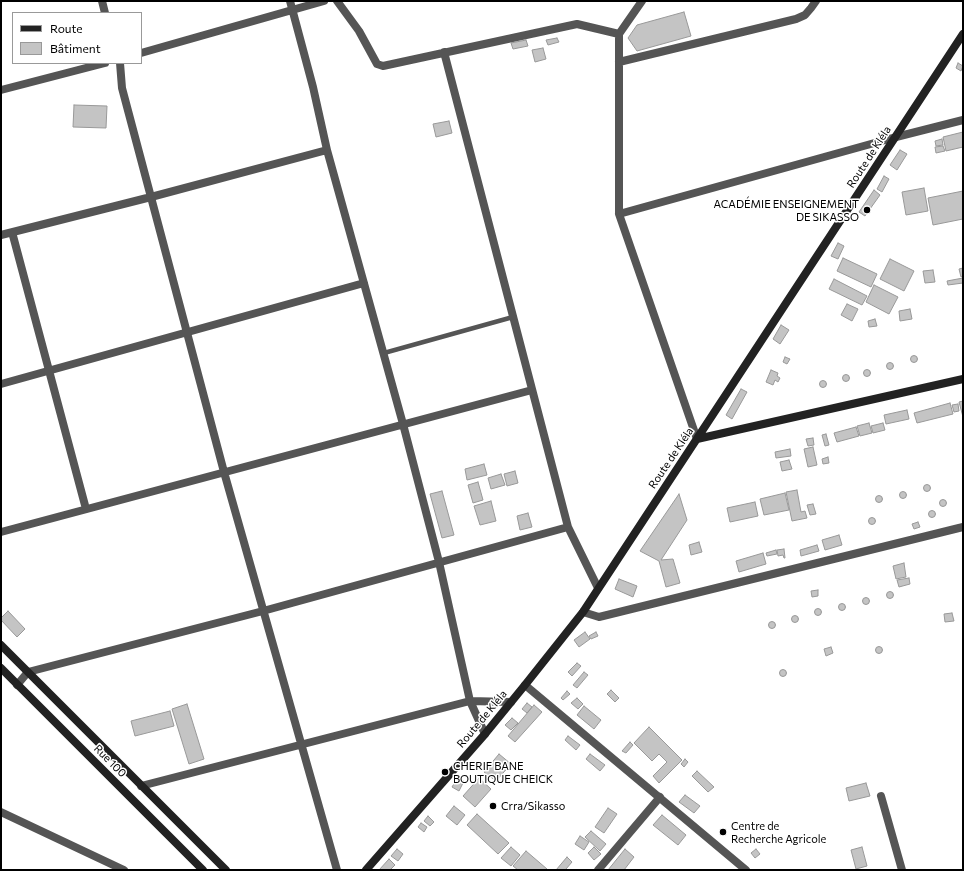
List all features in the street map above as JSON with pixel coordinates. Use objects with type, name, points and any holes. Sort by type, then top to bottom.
[{"type":"main road","name":"Route de Kléla","points":[[366,870],[485,734],[583,612],[963,34]]},
{"type":"main road","points":[[697,439],[963,379]]},
{"type":"main road","points":[[1,645],[226,870]]},
{"type":"main road","name":"Rue 100","points":[[1,668],[203,870]]},
{"type":"street","points":[[102,1],[105,12]]},
{"type":"street","points":[[142,53],[292,5],[324,1]]},
{"type":"street","points":[[337,1],[359,30],[377,64],[383,66],[577,24],[619,34]]},
{"type":"street","points":[[642,1],[619,34],[619,214],[697,439]]},
{"type":"street","points":[[619,62],[796,20],[805,14],[816,1]]},
{"type":"street","points":[[292,5],[327,150],[404,424],[439,562],[470,701],[485,734]]},
{"type":"street","points":[[444,52],[568,527],[598,588]]},
{"type":"street","points":[[1,90],[101,64]]},
{"type":"street","points":[[120,64],[122,88],[224,472],[337,870]]},
{"type":"street","points":[[619,214],[896,137],[963,120]]},
{"type":"street","points":[[1,235],[327,150]]},
{"type":"street","points":[[12,232],[86,509]]},
{"type":"street","points":[[1,384],[364,284]]},
{"type":"street","points":[[1,532],[532,390]]},
{"type":"street","points":[[17,685],[28,672],[263,611],[568,527]]},
{"type":"street","points":[[583,612],[600,616],[963,528]]},
{"type":"street","points":[[525,685],[746,870]]},
{"type":"street","points":[[141,786],[470,701],[511,702]]},
{"type":"street","points":[[881,796],[902,870]]},
{"type":"street","points":[[598,870],[660,797]]},
{"type":"street","points":[[1,812],[124,870]]},
{"type":"lane","points":[[384,353],[513,317]]},
{"type":"building","points":[[684,12],[691,36],[637,51],[628,38],[637,25]]},
{"type":"building","points":[[557,38],[559,42],[548,45],[546,40]]},
{"type":"building","points":[[526,40],[528,46],[513,49],[511,43]]},
{"type":"building","points":[[543,48],[546,59],[535,62],[532,50]]},
{"type":"building","points":[[958,63],[963,66],[961,71],[956,68]]},
{"type":"building","points":[[74,105],[107,106],[106,128],[73,127]]},
{"type":"building","points":[[449,121],[452,133],[436,137],[433,124]]},
{"type":"building","points":[[963,132],[963,147],[946,151],[943,137]]},
{"type":"building","points":[[942,139],[943,145],[936,146],[935,141]]},
{"type":"building","points":[[943,146],[945,151],[936,153],[935,147]]},
{"type":"building","points":[[900,150],[907,154],[897,170],[890,165]]},
{"type":"building","points":[[884,176],[889,179],[882,192],[877,189]]},
{"type":"building","points":[[924,188],[928,211],[906,215],[902,192]]},
{"type":"building","points":[[874,190],[880,195],[865,216],[859,212]]},
{"type":"building","points":[[963,191],[963,219],[933,225],[928,198]]},
{"type":"building","points":[[838,243],[844,246],[838,259],[831,256]]},
{"type":"building","points":[[843,258],[877,274],[871,287],[837,271]]},
{"type":"building","points":[[890,259],[914,271],[904,291],[880,279]]},
{"type":"building","points":[[963,268],[963,276],[961,277],[959,269]]},
{"type":"building","points":[[933,270],[935,282],[925,283],[923,271]]},
{"type":"building","points":[[963,278],[963,283],[948,285],[947,281]]},
{"type":"building","points":[[834,279],[867,296],[862,305],[829,289]]},
{"type":"building","points":[[874,285],[898,297],[889,314],[866,302]]},
{"type":"building","points":[[847,304],[858,309],[852,321],[841,315]]},
{"type":"building","points":[[910,309],[912,319],[900,321],[899,311]]},
{"type":"building","points":[[875,319],[877,326],[869,327],[868,321]]},
{"type":"building","points":[[781,325],[789,330],[780,344],[773,339]]},
{"type":"building","points":[[914,356],[917,359],[914,362],[911,359]]},
{"type":"building","points":[[785,357],[790,359],[787,364],[783,362]]},
{"type":"building","points":[[890,363],[893,366],[890,369],[887,366]]},
{"type":"building","points":[[771,370],[778,373],[777,376],[780,378],[778,382],[775,380],[773,385],[766,382]]},
{"type":"building","points":[[867,370],[870,373],[867,376],[864,373]]},
{"type":"building","points":[[846,375],[849,378],[846,381],[843,378]]},
{"type":"building","points":[[823,381],[826,384],[823,387],[820,384]]},
{"type":"building","points":[[741,389],[747,392],[732,419],[726,415]]},
{"type":"building","points":[[963,401],[963,417],[959,402]]},
{"type":"building","points":[[950,403],[953,414],[917,423],[914,413]]},
{"type":"building","points":[[958,404],[959,411],[954,412],[952,405]]},
{"type":"building","points":[[907,410],[909,419],[886,424],[884,415]]},
{"type":"building","points":[[869,423],[872,433],[860,436],[857,426]]},
{"type":"building","points":[[883,423],[885,430],[873,433],[871,426]]},
{"type":"building","points":[[856,427],[859,436],[837,442],[834,433]]},
{"type":"building","points":[[826,434],[829,445],[825,446],[822,435]]},
{"type":"building","points":[[813,438],[814,445],[808,446],[806,439]]},
{"type":"building","points":[[813,447],[817,465],[808,467],[804,449]]},
{"type":"building","points":[[790,449],[791,456],[776,458],[775,452]]},
{"type":"building","points":[[828,457],[829,463],[823,464],[822,459]]},
{"type":"building","points":[[789,460],[792,469],[782,471],[780,462]]},
{"type":"building","points":[[484,464],[487,475],[467,480],[465,469]]},
{"type":"building","points":[[515,471],[518,483],[507,486],[504,474]]},
{"type":"building","points":[[501,474],[505,485],[491,489],[488,478]]},
{"type":"building","points":[[478,482],[483,500],[473,503],[468,485]]},
{"type":"building","points":[[927,485],[930,488],[927,491],[924,488]]},
{"type":"building","points":[[797,490],[801,512],[805,511],[807,518],[792,521],[786,492]]},
{"type":"building","points":[[442,491],[454,535],[442,538],[430,494]]},
{"type":"building","points":[[903,492],[906,495],[903,498],[900,495]]},
{"type":"building","points":[[785,493],[789,510],[764,515],[760,499]]},
{"type":"building","points":[[679,494],[687,520],[661,560],[673,559],[680,583],[666,587],[659,561],[640,551]]},
{"type":"building","points":[[879,496],[882,499],[879,502],[876,499]]},
{"type":"building","points":[[943,500],[946,503],[943,506],[940,503]]},
{"type":"building","points":[[491,501],[496,521],[480,525],[474,506]]},
{"type":"building","points":[[755,502],[758,516],[730,522],[727,508]]},
{"type":"building","points":[[813,504],[816,514],[810,515],[807,505]]},
{"type":"building","points":[[932,511],[935,514],[932,517],[929,514]]},
{"type":"building","points":[[528,513],[532,527],[520,530],[517,516]]},
{"type":"building","points":[[872,518],[875,521],[872,524],[869,521]]},
{"type":"building","points":[[918,522],[920,527],[914,529],[912,524]]},
{"type":"building","points":[[839,535],[842,545],[825,550],[822,540]]},
{"type":"building","points":[[699,542],[702,552],[691,555],[689,545]]},
{"type":"building","points":[[817,545],[819,551],[801,556],[800,550]]},
{"type":"building","points":[[784,549],[785,558],[783,555],[778,556],[777,550]]},
{"type":"building","points":[[776,550],[777,554],[767,556],[766,553]]},
{"type":"building","points":[[763,553],[766,564],[739,572],[736,561]]},
{"type":"building","points":[[904,563],[906,577],[896,579],[893,566]]},
{"type":"building","points":[[909,578],[910,584],[899,587],[897,580]]},
{"type":"building","points":[[619,579],[637,586],[633,597],[615,589]]},
{"type":"building","points":[[818,590],[818,596],[812,597],[811,591]]},
{"type":"building","points":[[890,592],[893,595],[890,598],[887,595]]},
{"type":"building","points":[[866,598],[869,601],[866,604],[863,601]]},
{"type":"building","points":[[842,604],[845,607],[842,610],[839,607]]},
{"type":"building","points":[[818,609],[821,612],[818,615],[815,612]]},
{"type":"building","points":[[8,611],[25,629],[17,637],[1,620],[1,618]]},
{"type":"building","points":[[952,613],[954,621],[945,622],[944,614]]},
{"type":"building","points":[[795,616],[798,619],[795,622],[792,619]]},
{"type":"building","points":[[772,622],[775,625],[772,628],[769,625]]},
{"type":"building","points":[[585,632],[590,639],[579,647],[574,640]]},
{"type":"building","points":[[596,632],[598,636],[591,639],[589,636]]},
{"type":"building","points":[[831,647],[833,653],[826,656],[824,649]]},
{"type":"building","points":[[879,647],[882,650],[879,653],[876,650]]},
{"type":"building","points":[[577,663],[581,666],[572,676],[568,672]]},
{"type":"building","points":[[783,670],[786,673],[783,676],[780,673]]},
{"type":"building","points":[[584,672],[588,675],[577,688],[573,685]]},
{"type":"building","points":[[611,690],[619,698],[615,702],[607,694]]},
{"type":"building","points":[[567,691],[570,694],[563,700],[561,698]]},
{"type":"building","points":[[577,698],[583,704],[578,709],[571,703]]},
{"type":"building","points":[[527,703],[532,707],[527,713],[522,709]]},
{"type":"building","points":[[187,704],[204,759],[189,764],[172,709]]},
{"type":"building","points":[[534,705],[542,712],[515,742],[508,736]]},
{"type":"building","points":[[584,706],[601,720],[594,729],[577,715]]},
{"type":"building","points":[[170,711],[174,726],[135,736],[131,721]]},
{"type":"building","points":[[512,718],[518,723],[511,730],[505,725]]},
{"type":"building","points":[[649,727],[682,760],[659,783],[653,776],[667,762],[659,754],[652,761],[634,743]]},
{"type":"building","points":[[568,736],[580,745],[576,750],[565,740]]},
{"type":"building","points":[[630,742],[633,745],[626,753],[622,751]]},
{"type":"building","points":[[499,754],[511,764],[496,781],[484,772]]},
{"type":"building","points":[[590,754],[605,765],[600,771],[586,759]]},
{"type":"building","points":[[685,759],[688,762],[684,767],[681,764]]},
{"type":"building","points":[[697,771],[714,787],[708,792],[692,776]]},
{"type":"building","points":[[458,777],[464,781],[459,791],[452,787]]},
{"type":"building","points":[[479,778],[491,789],[475,807],[463,796]]},
{"type":"building","points":[[866,783],[870,796],[849,801],[846,788]]},
{"type":"building","points":[[685,795],[700,806],[694,813],[679,802]]},
{"type":"building","points":[[454,806],[465,815],[457,825],[446,816]]},
{"type":"building","points":[[608,808],[617,814],[604,833],[595,827]]},
{"type":"building","points":[[477,814],[509,843],[498,854],[467,825]]},
{"type":"building","points":[[662,815],[686,835],[678,845],[653,825]]},
{"type":"building","points":[[428,816],[434,822],[430,826],[424,821]]},
{"type":"building","points":[[421,823],[427,827],[424,832],[418,827]]},
{"type":"building","points":[[591,831],[606,844],[600,851],[585,837]]},
{"type":"building","points":[[580,836],[589,842],[584,850],[575,844]]},
{"type":"building","points":[[511,847],[520,855],[511,866],[501,858]]},
{"type":"building","points":[[594,847],[601,854],[594,860],[588,853]]},
{"type":"building","points":[[862,847],[867,866],[856,869],[851,850]]},
{"type":"building","points":[[397,849],[403,854],[398,861],[391,856]]},
{"type":"building","points":[[625,849],[634,857],[624,870],[608,870]]},
{"type":"building","points":[[756,849],[760,854],[755,858],[751,853]]},
{"type":"building","points":[[526,851],[547,870],[518,870],[513,866]]},
{"type":"building","points":[[567,857],[572,862],[566,869],[567,870],[556,870]]},
{"type":"building","points":[[389,859],[395,865],[390,870],[379,870]]},
{"type":"place","name":"ACADÉMIE ENSEIGNEMENT DE SIKASSO","points":[[867,210]]},
{"type":"place","name":"CHERIF BANE BOUTIQUE CHEICK","points":[[445,772]]},
{"type":"place","name":"Crra/Sikasso","points":[[493,806]]},
{"type":"place","name":"Centre de Recherche Agricole","points":[[723,832]]}]
